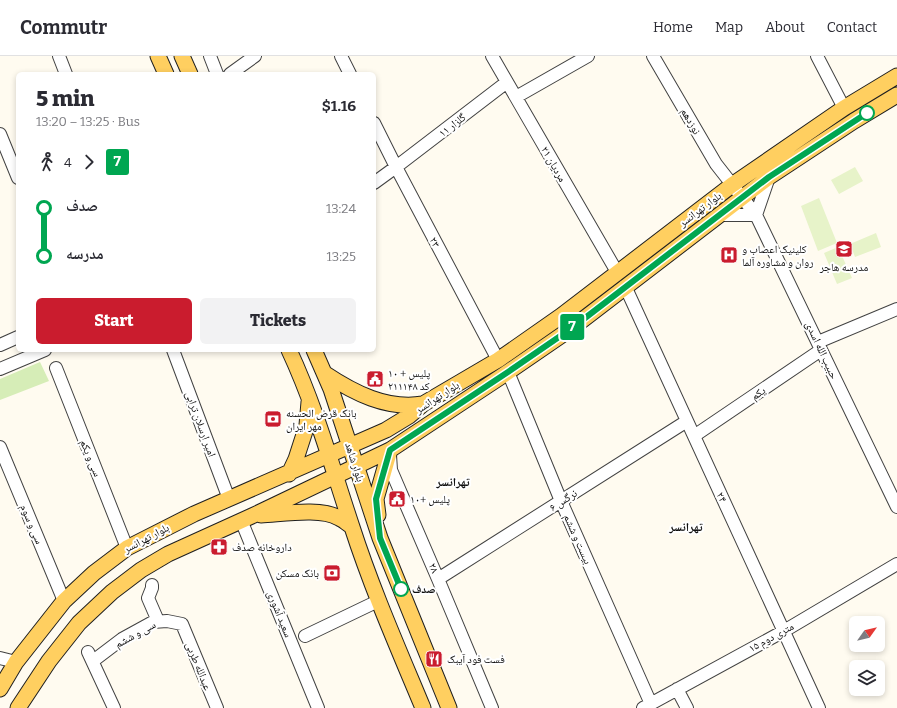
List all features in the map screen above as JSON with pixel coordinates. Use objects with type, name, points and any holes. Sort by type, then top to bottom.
[{"type":"main road","points":[[158,56],[165,72]]},
{"type":"main road","points":[[182,56],[189,72]]},
{"type":"main road","name":"بلوار تهرانسر","points":[[18,708],[36,680],[79,622],[112,592],[141,570],[168,554],[248,518],[390,450],[572,328],[724,211],[741,197],[752,180],[844,108],[897,76]]},
{"type":"main road","name":"بلوار تهرانسر","points":[[0,689],[16,662],[64,601],[94,573],[127,548],[194,514],[289,474],[386,430],[409,416],[423,404],[498,360],[561,316],[732,185],[769,177],[854,120],[896,98]]},
{"type":"main road","points":[[720,195],[729,195],[732,199],[724,211]]},
{"type":"main road","name":"بلوار شاهد","points":[[290,352],[309,397],[330,455],[352,527],[378,601],[423,708]]},
{"type":"main road","name":"بلوار شاهد","points":[[315,352],[331,389],[380,538],[449,708]]},
{"type":"main road","points":[[324,373],[346,388],[372,399],[398,405],[411,406],[423,404]]},
{"type":"main road","points":[[289,474],[296,459],[307,425],[309,397],[331,389]]},
{"type":"main road","points":[[380,538],[376,499],[390,450]]},
{"type":"main road","points":[[248,518],[308,512],[322,513],[338,517],[352,527]]},
{"type":"street","points":[[59,56],[65,72]]},
{"type":"street","points":[[210,56],[216,72]]},
{"type":"street","points":[[233,72],[255,56]]},
{"type":"street","points":[[341,56],[349,72]]},
{"type":"street","name":"۲۱ مردیان","points":[[492,56],[617,272]]},
{"type":"street","points":[[516,97],[588,56]]},
{"type":"street","name":"نوزدهم","points":[[653,56],[716,164],[741,197]]},
{"type":"street","points":[[817,56],[844,108]]},
{"type":"street","name":"گلزار ۱۱","points":[[376,182],[507,82]]},
{"type":"street","name":"۲۳","points":[[376,127],[498,360]]},
{"type":"street","points":[[0,134],[16,173]]},
{"type":"street","points":[[724,211],[756,216],[769,177]]},
{"type":"street","name":"حبیب الله اسدی","points":[[741,197],[756,216],[897,507]]},
{"type":"street","name":"۲۴","points":[[625,286],[819,708]]},
{"type":"street","name":"یکم","points":[[694,436],[820,346],[897,309]]},
{"type":"street","points":[[0,345],[16,338]]},
{"type":"street","points":[[0,370],[40,352]]},
{"type":"street","name":"امیر ارسلان ترابی","points":[[174,352],[229,499]]},
{"type":"street","name":"سی و یکم","points":[[56,368],[127,548]]},
{"type":"street","name":"بیست و ششم","points":[[508,372],[647,706]]},
{"type":"street","name":"نرگس ۶","points":[[438,579],[687,421]]},
{"type":"street","name":"سی و سوم","points":[[0,446],[64,601]]},
{"type":"street","name":"۲۸","points":[[390,450],[391,470],[492,708]]},
{"type":"street","name":"سعید آشوری","points":[[248,518],[318,708]]},
{"type":"street","name":"۱۵ متری دوم","points":[[647,706],[784,631],[897,564]]},
{"type":"street","points":[[152,585],[148,598],[158,620]]},
{"type":"street","points":[[305,636],[378,601]]},
{"type":"street","name":"سی و ششم","points":[[114,708],[91,656],[158,620],[182,624]]},
{"type":"street","name":"عبدالله طربی","points":[[182,624],[216,708]]},
{"type":"street","points":[[0,658],[16,662]]},
{"type":"street","points":[[677,689],[687,708]]},
{"type":"green space","points":[[855,167],[863,181],[839,194],[831,180]]},
{"type":"green space","points":[[819,198],[837,243],[818,251],[801,206]]},
{"type":"green space","points":[[876,233],[881,247],[855,257],[850,244]]},
{"type":"green space","points":[[838,247],[852,278],[837,284],[824,253]]},
{"type":"green space","points":[[40,362],[49,381],[0,400],[0,379]]},
{"type":"bus line","name":"7","points":[[401,589],[380,538],[376,499],[390,450],[437,420],[572,328],[741,197],[854,120],[867,113]]},
{"type":"place","name":"مدرسه هاجر","points":[[844,249]]},
{"type":"place","name":"کلینیک اعصاب و روان و مشاوره آلما","points":[[729,255]]},
{"type":"place","name":"پلیس + ۱۰ کد ۲۱۱۱۴۸","points":[[375,379]]},
{"type":"place","name":"بانک قرض الحسنه مهر ایران","points":[[273,419]]},
{"type":"place","name":"پلیس +۱۰","points":[[397,499]]},
{"type":"place","name":"داروخانه صدف","points":[[219,547]]},
{"type":"place","name":"بانک مسکن","points":[[332,573]]},
{"type":"place","name":"صدف","points":[[401,589]]},
{"type":"place","name":"فست فود آیبک","points":[[434,659]]},
{"type":"district","name":"تهرانسر","points":[[453,482]]},
{"type":"district","name":"تهرانسر","points":[[686,527]]}]
